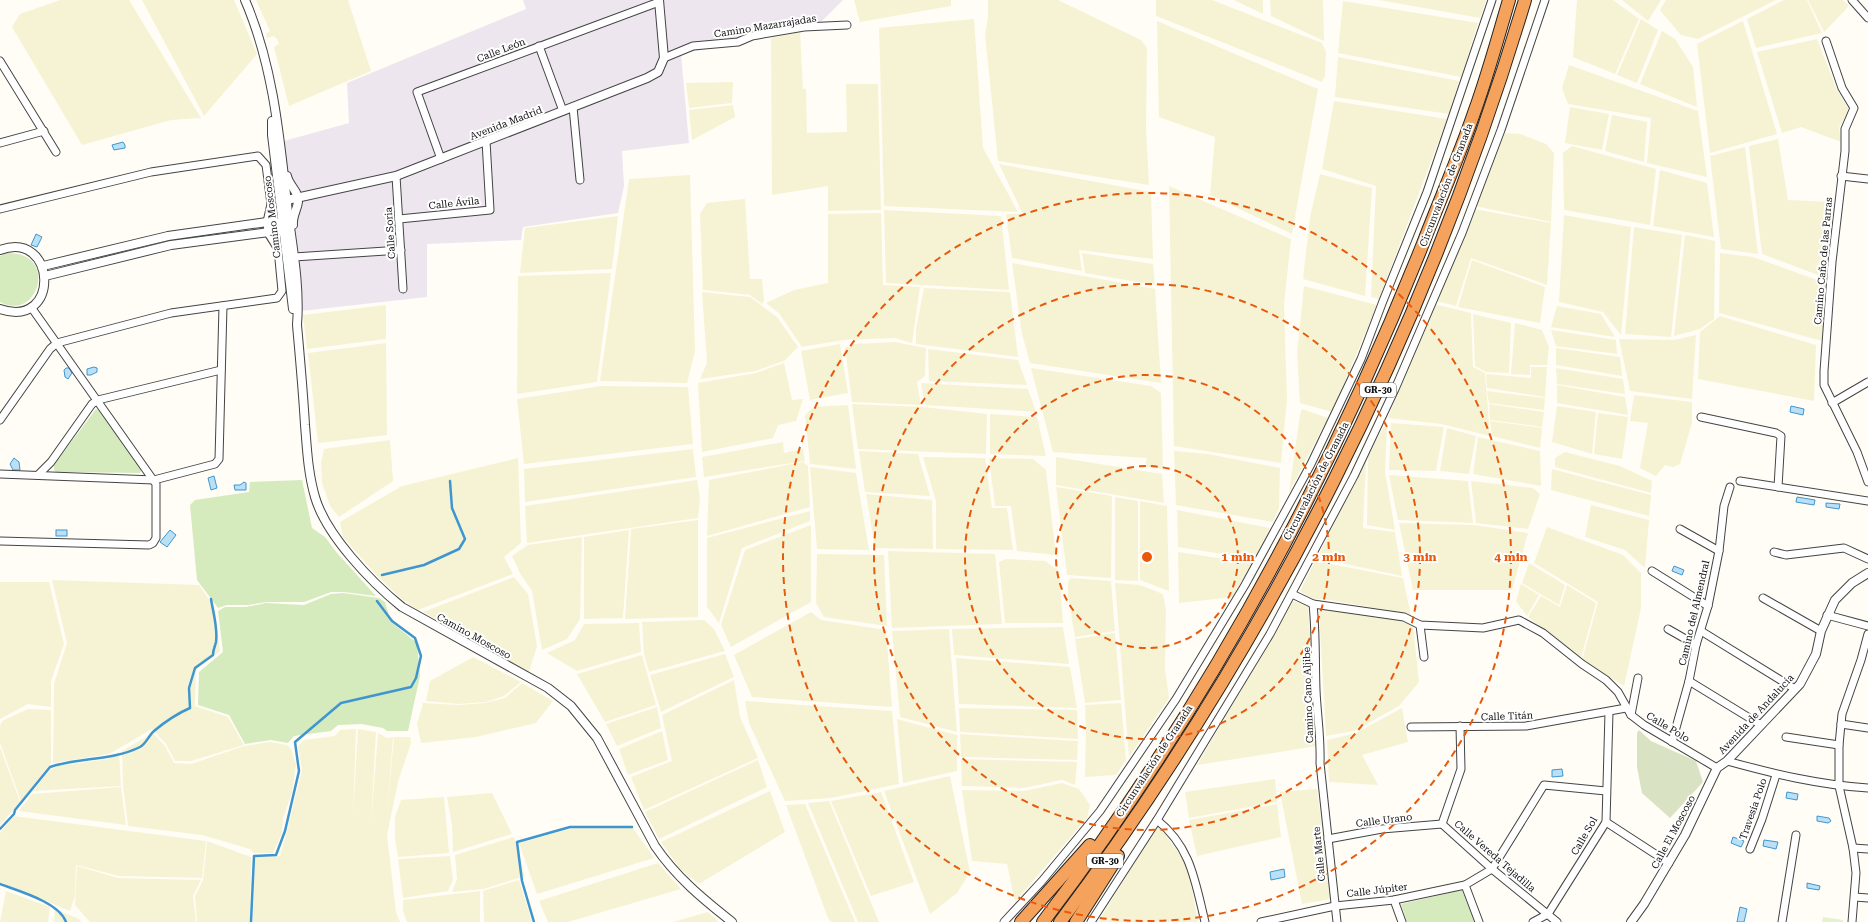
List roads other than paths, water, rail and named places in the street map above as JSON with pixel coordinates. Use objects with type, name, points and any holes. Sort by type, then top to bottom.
[{"type":"highway","name":"Circunvalación de Granada","points":[[1043,922],[1153,767],[1252,604],[1322,472],[1358,397],[1395,314],[1476,108],[1509,0]]},
{"type":"highway","name":"Circunvalación de Granada","points":[[1060,922],[1148,798],[1234,663],[1277,588],[1365,418],[1407,327],[1466,175],[1504,69],[1525,0]]},
{"type":"highway","points":[[1076,922],[1140,821],[1148,798]]},
{"type":"highway","points":[[1021,922],[1094,840],[1113,825]]},
{"type":"street","name":"Camino Moscoso","points":[[245,0],[262,45],[270,81],[287,200],[285,215]]},
{"type":"street","points":[[1004,922],[1042,881],[1100,811],[1176,699],[1245,585],[1311,464],[1361,359],[1427,192],[1492,0]]},
{"type":"street","points":[[1091,922],[1157,820],[1266,640],[1354,476],[1395,389],[1459,240],[1506,116],[1545,0]]},
{"type":"street","points":[[1852,0],[1868,18]]},
{"type":"street","points":[[659,1],[664,58]]},
{"type":"street","name":"Calle León","points":[[441,158],[417,92],[659,1]]},
{"type":"street","name":"Camino Mazarrajadas","points":[[664,58],[694,46],[738,42],[752,36],[804,27],[847,25]]},
{"type":"street","name":"Camino Caño de las Parras","points":[[1826,41],[1842,88],[1854,108],[1844,129],[1845,151],[1832,262],[1824,385],[1857,452],[1868,482]]},
{"type":"street","points":[[539,46],[563,111]]},
{"type":"street","name":"Avenida Madrid","points":[[287,200],[396,176],[647,78],[658,72],[664,58]]},
{"type":"street","points":[[0,61],[56,152]]},
{"type":"street","name":"Camino Moscoso","points":[[273,106],[272,135],[276,166],[294,257],[298,309],[297,325],[311,480],[320,512],[336,537],[382,589],[402,607],[548,688],[571,706],[597,738],[655,846],[663,858],[686,885],[732,922]]},
{"type":"street","points":[[573,107],[580,180]]},
{"type":"street","points":[[0,143],[44,131]]},
{"type":"street","name":"Calle Ávila","points":[[399,219],[490,210],[486,141]]},
{"type":"street","points":[[0,209],[151,172],[258,156],[266,165],[271,204],[267,222],[268,233],[278,249],[282,291],[281,295],[277,298],[171,313],[58,343],[50,349],[0,420]]},
{"type":"street","points":[[282,159],[286,166],[288,182],[296,191],[298,203],[293,219],[296,251],[294,257],[401,250]]},
{"type":"street","points":[[276,166],[280,170],[282,194],[287,200]]},
{"type":"street","name":"Calle Soria","points":[[396,176],[403,289]]},
{"type":"street","points":[[1841,176],[1868,178]]},
{"type":"street","points":[[45,276],[171,245],[277,231],[283,225],[285,215]]},
{"type":"street","points":[[43,266],[168,236],[276,222],[283,225],[287,232],[290,264],[295,272]]},
{"type":"street","name":"Camino Moscoso","points":[[283,225],[293,312],[297,325]]},
{"type":"street","points":[[0,250],[10,248],[28,251],[34,255],[43,266],[45,276],[45,287],[41,296],[31,307],[15,312],[0,309]]},
{"type":"street","points":[[0,474],[154,480],[218,462],[223,306]]},
{"type":"street","points":[[0,541],[149,545],[153,543],[156,538],[156,484],[154,480],[31,307]]},
{"type":"street","points":[[38,476],[51,462],[92,404],[98,400],[221,370]]},
{"type":"street","points":[[1832,403],[1868,382]]},
{"type":"street","points":[[1701,417],[1776,433],[1780,436],[1778,487]]},
{"type":"street","points":[[51,462],[51,470],[55,476]]},
{"type":"street","points":[[1740,481],[1868,501]]},
{"type":"street","name":"Camino del Almendral","points":[[1672,742],[1689,681],[1696,645],[1708,606],[1719,551],[1724,506],[1730,487]]},
{"type":"street","points":[[1680,529],[1719,551]]},
{"type":"street","points":[[1774,552],[1786,555],[1844,548],[1868,559]]},
{"type":"street","points":[[1652,571],[1708,606]]},
{"type":"street","name":"Avenida de Andalucía","points":[[1717,768],[1727,761],[1800,684],[1816,654],[1821,631],[1835,600],[1852,583],[1868,573]]},
{"type":"street","points":[[1292,594],[1313,604],[1404,617],[1420,625],[1424,657]]},
{"type":"street","points":[[1763,598],[1821,631]]},
{"type":"street","name":"Camino Cano Aljibe","points":[[1313,604],[1316,630],[1316,690],[1322,785]]},
{"type":"street","points":[[1827,615],[1868,626]]},
{"type":"street","name":"Calle Polo","points":[[1420,625],[1483,628],[1519,620],[1544,633],[1582,664],[1606,680],[1618,692],[1631,715],[1644,725],[1717,768]]},
{"type":"street","points":[[1668,629],[1696,645]]},
{"type":"street","points":[[1700,631],[1795,689]]},
{"type":"street","points":[[1852,922],[1856,873],[1853,848],[1839,786],[1839,745],[1842,714],[1865,661],[1868,634]]},
{"type":"street","points":[[1631,715],[1638,678]]},
{"type":"street","points":[[1689,681],[1761,725]]},
{"type":"street","name":"Calle Titán","points":[[1410,727],[1526,726],[1626,708]]},
{"type":"street","name":"Calle Sol","points":[[1548,914],[1606,822],[1609,712]]},
{"type":"street","points":[[1841,724],[1868,728]]},
{"type":"street","name":"Calle Vereda Tejadilla","points":[[1460,726],[1461,769],[1442,824],[1492,869],[1557,922]]},
{"type":"street","points":[[1786,737],[1839,745]]},
{"type":"street","points":[[1727,761],[1776,775],[1839,786],[1868,788]]},
{"type":"street","name":"Calle El Moscoso","points":[[1631,922],[1644,904],[1685,835],[1717,768]]},
{"type":"street","name":"Travesía Polo","points":[[1750,849],[1762,819],[1776,775]]},
{"type":"street","name":"Calle Marte","points":[[1322,785],[1337,922]]},
{"type":"street","points":[[1492,869],[1544,785],[1606,791]]},
{"type":"street","points":[[1157,820],[1173,834],[1192,865],[1205,922]]},
{"type":"street","points":[[1606,822],[1669,863]]},
{"type":"street","name":"Calle Urano","points":[[1328,839],[1382,829],[1442,824]]},
{"type":"street","points":[[1782,922],[1796,835]]},
{"type":"street","points":[[1853,848],[1868,849]]},
{"type":"street","name":"Calle Júpiter","points":[[1261,922],[1335,906],[1394,900],[1466,885],[1492,869]]},
{"type":"street","points":[[1466,885],[1479,922]]},
{"type":"street","points":[[1855,897],[1868,898]]},
{"type":"street","points":[[1394,900],[1402,922]]},
{"type":"street","name":"Calle El Moscoso","points":[[1638,922],[1644,904]]},
{"type":"street","points":[[1533,922],[1548,914]]},
{"type":"water","points":[[123,142],[125,148],[114,150],[112,145]]},
{"type":"water","points":[[36,234],[42,237],[37,247],[31,245]]},
{"type":"water","points":[[94,367],[97,368],[97,372],[87,375],[87,369]]},
{"type":"water","points":[[69,368],[72,373],[68,379],[65,377],[64,370]]},
{"type":"water","points":[[1791,406],[1804,409],[1803,415],[1790,412]]},
{"type":"water","points":[[14,458],[19,462],[20,470],[13,470],[10,464]]},
{"type":"water","points":[[214,476],[217,488],[211,490],[208,478]]},
{"type":"water","points":[[244,482],[246,483],[246,490],[235,490],[234,485],[240,485]]},
{"type":"water","points":[[1797,497],[1815,500],[1814,505],[1796,502]]},
{"type":"water","points":[[1826,503],[1840,504],[1839,509],[1826,507]]},
{"type":"water","points":[[56,530],[67,530],[67,536],[56,536]]},
{"type":"water","points":[[170,530],[176,535],[167,547],[160,542]]},
{"type":"water","points":[[1674,566],[1684,570],[1682,575],[1672,571]]},
{"type":"water","points":[[1562,769],[1563,776],[1552,777],[1552,770]]},
{"type":"water","points":[[1787,792],[1798,794],[1797,800],[1786,798]]},
{"type":"water","points":[[1817,816],[1829,818],[1831,821],[1828,823],[1817,821]]},
{"type":"water","points":[[1733,837],[1744,841],[1741,847],[1731,843]]},
{"type":"water","points":[[1764,840],[1778,842],[1776,849],[1763,846]]},
{"type":"water","points":[[1284,869],[1285,877],[1271,880],[1270,872]]},
{"type":"water","points":[[1807,883],[1820,886],[1819,890],[1807,888]]},
{"type":"water","points":[[1740,907],[1747,909],[1744,922],[1737,922]]},
{"type":"waterway","points":[[382,575],[424,565],[459,549],[465,539],[452,508],[450,481]]},
{"type":"waterway","points":[[0,829],[14,814],[15,810],[50,767],[118,755],[140,747],[152,733],[163,724],[190,708],[189,688],[195,668],[213,655],[216,642],[216,626],[211,599]]},
{"type":"waterway","points":[[251,922],[254,856],[276,855],[285,831],[299,771],[295,742],[341,703],[411,687],[416,678],[421,656],[415,638],[392,621],[377,601]]},
{"type":"waterway","points":[[534,922],[522,881],[517,842],[570,827],[632,827]]},
{"type":"waterway","points":[[0,884],[47,903],[62,915],[66,922]]}]
